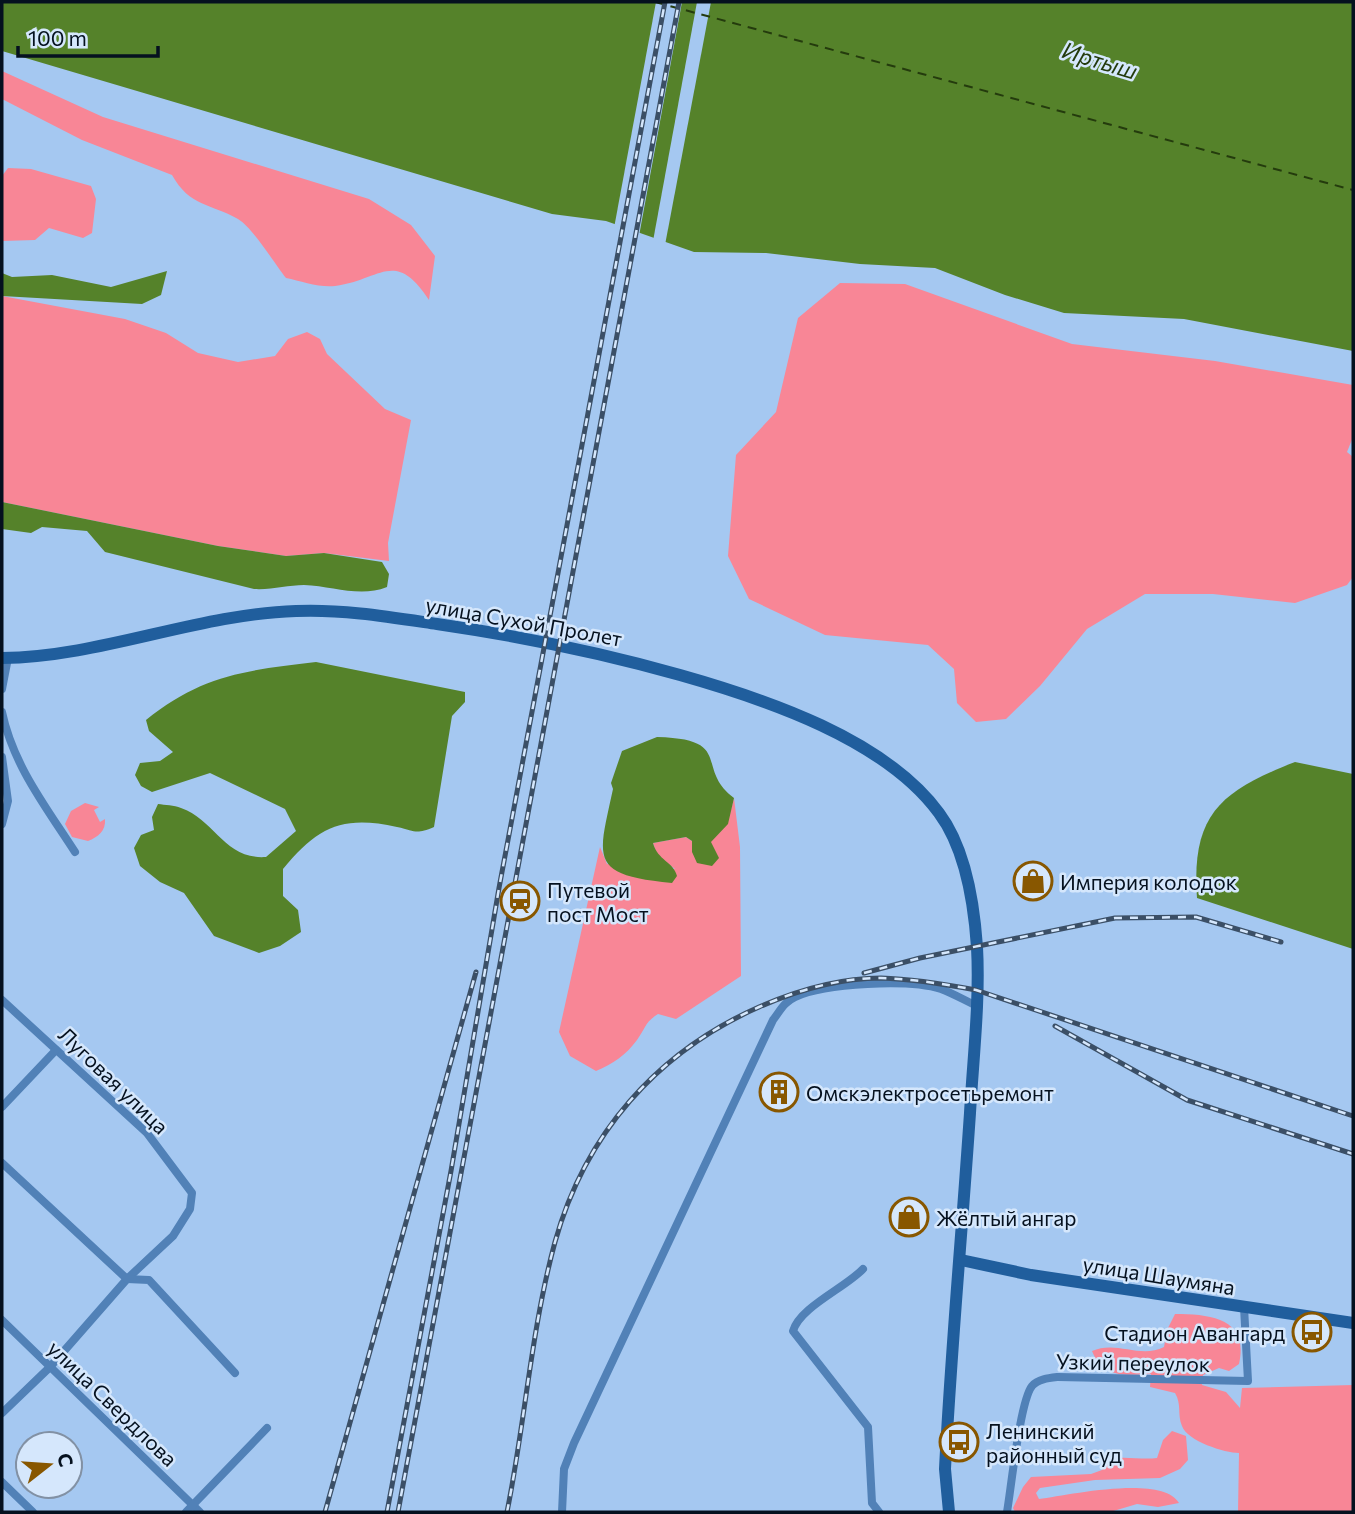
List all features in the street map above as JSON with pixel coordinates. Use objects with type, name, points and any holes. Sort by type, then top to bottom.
[{"type":"main road","name":"улица Сухой Пролет","points":[[5,658],[66,652],[268,613],[312,610],[408,619],[531,638],[592,651],[721,687],[793,714],[872,753],[926,796],[947,824],[965,870],[977,947],[961,1260],[950,1371],[945,1469],[949,1512]]},
{"type":"main road","name":"улица Шаумяна","points":[[961,1260],[1031,1275],[1353,1323]]},
{"type":"street","points":[[2,689],[5,658]]},
{"type":"street","points":[[2,712],[13,752],[75,852]]},
{"type":"street","points":[[2,824],[8,801],[2,756],[13,752]]},
{"type":"street","points":[[564,1510],[564,1469],[574,1443],[773,1020],[786,1002],[796,996],[832,988],[907,984],[941,989],[975,1005]]},
{"type":"street","name":"Луговая улица","points":[[2,1000],[38,1030],[56,1050],[147,1133],[192,1193],[190,1209],[173,1236],[127,1279]]},
{"type":"street","points":[[2,1107],[56,1050]]},
{"type":"street","points":[[2,1163],[127,1279],[149,1280],[235,1373]]},
{"type":"street","points":[[863,1269],[839,1290],[820,1301],[793,1327],[809,1353],[857,1408],[868,1427],[872,1503],[879,1512]]},
{"type":"street","points":[[2,1413],[50,1367],[127,1279]]},
{"type":"street","name":"Узкий переулок","points":[[1007,1512],[1030,1388],[1037,1382],[1058,1377],[1248,1381],[1244,1307]]},
{"type":"street","name":"улица Свердлова","points":[[2,1320],[190,1509],[200,1512]]},
{"type":"street","points":[[190,1509],[267,1428]]},
{"type":"street","points":[[2,1482],[33,1512]]},
{"type":"shaded area","points":[[2,71],[103,117],[369,199],[411,225],[435,256],[429,300],[417,284],[396,271],[386,271],[335,286],[286,278],[244,224],[193,199],[172,175],[82,140],[2,99]]},
{"type":"shaded area","points":[[8,168],[31,169],[91,186],[96,199],[92,233],[83,238],[49,228],[35,240],[2,241],[2,176]]},
{"type":"shaded area","points":[[840,283],[905,284],[1072,344],[1215,361],[1353,385],[1353,437],[1347,452],[1353,457],[1353,577],[1347,585],[1295,603],[1213,594],[1145,594],[1087,629],[1040,686],[1006,719],[976,722],[957,703],[954,669],[928,645],[825,635],[749,599],[728,556],[736,455],[776,412],[798,318]]},
{"type":"shaded area","points":[[2,296],[125,319],[166,333],[198,353],[238,362],[275,356],[288,339],[307,332],[320,339],[327,354],[385,409],[411,420],[388,543],[389,561],[324,553],[286,556],[218,546],[2,502]]},
{"type":"shaded area","points":[[734,798],[740,847],[741,976],[676,1019],[658,1014],[624,1055],[596,1071],[570,1056],[559,1032],[600,847],[607,864],[675,869],[657,855],[653,843],[686,837],[692,841],[692,852],[721,831]]},
{"type":"shaded area","points":[[85,803],[99,807],[94,810],[100,822],[105,819],[101,833],[88,841],[72,837],[65,824],[71,811]]},
{"type":"shaded area","points":[[1175,1314],[1202,1315],[1225,1322],[1233,1328],[1241,1349],[1239,1364],[1229,1371],[1219,1368],[1203,1375],[1202,1385],[1226,1392],[1240,1408],[1242,1388],[1353,1385],[1353,1512],[1238,1512],[1239,1453],[1207,1445],[1191,1437],[1182,1426],[1175,1393],[1150,1387],[1151,1374],[1133,1375],[1109,1371],[1102,1367],[1092,1351],[1110,1347],[1146,1351],[1164,1347],[1167,1330]]},
{"type":"shaded area","points":[[1172,1431],[1186,1436],[1188,1460],[1180,1469],[1160,1478],[1095,1480],[1040,1488],[1036,1493],[1039,1499],[1135,1488],[1170,1494],[1179,1503],[1158,1507],[1137,1504],[1110,1512],[1015,1512],[1013,1508],[1031,1477],[1091,1474],[1102,1470],[1105,1460],[1157,1458],[1163,1440]]},
{"type":"water","name":"Иртыш","points":[[2,2],[1353,2],[1353,351],[1184,319],[1064,313],[1005,295],[935,268],[860,264],[766,253],[694,252],[606,221],[552,214],[2,51]]},
{"type":"water","points":[[167,271],[161,295],[142,304],[2,296],[2,273],[12,277],[52,275],[111,287]]},
{"type":"water","points":[[2,502],[218,546],[286,556],[324,553],[382,562],[389,574],[387,587],[367,591],[304,585],[254,589],[105,552],[87,531],[42,527],[31,533],[2,529]]},
{"type":"water","points":[[316,662],[465,692],[465,702],[452,716],[434,827],[416,832],[361,823],[346,824],[320,834],[283,869],[283,896],[298,910],[301,932],[280,946],[259,953],[214,936],[184,893],[160,882],[140,866],[134,848],[141,835],[154,830],[152,817],[158,804],[178,807],[193,814],[240,852],[266,857],[296,831],[285,809],[210,773],[152,792],[141,786],[135,775],[140,763],[160,761],[173,752],[149,731],[146,720],[166,705],[186,693],[226,677]]},
{"type":"water","points":[[657,737],[681,739],[705,749],[722,787],[734,798],[728,824],[711,842],[719,858],[712,866],[697,863],[692,852],[692,841],[686,837],[653,843],[658,854],[675,871],[677,876],[672,883],[625,875],[612,868],[605,859],[603,847],[613,789],[611,783],[622,751]]},
{"type":"water","points":[[1295,762],[1353,774],[1353,949],[1197,898],[1199,845],[1216,809],[1248,784]]},
{"type":"pier","points":[[656,2],[682,2],[639,236],[614,228]]},
{"type":"pier","points":[[697,2],[711,2],[665,245],[653,241]]},
{"type":"ferry route","points":[[655,2],[1353,190]]},
{"type":"railway","points":[[387,1512],[451,1171],[499,888],[665,2]]},
{"type":"railway","points":[[398,1512],[679,2]]},
{"type":"railway","points":[[864,973],[920,958],[1115,918],[1196,917],[1281,942]]},
{"type":"railway","points":[[325,1512],[476,972]]},
{"type":"railway","points":[[507,1512],[547,1275],[568,1203],[585,1166],[630,1101],[658,1073],[688,1048],[759,1007],[819,986],[850,980],[905,979],[976,990],[1353,1116]]},
{"type":"railway","points":[[1055,1026],[1187,1100],[1353,1154]]},
{"type":"place","name":"Империя колодок","points":[[1033,881]]},
{"type":"place","name":"Путевой пост Мост","points":[[520,901]]},
{"type":"place","name":"Омскэлектросетьремонт","points":[[779,1092]]},
{"type":"place","name":"Жёлтый ангар","points":[[909,1217]]},
{"type":"place","name":"Стадион Авангард","points":[[1312,1332]]},
{"type":"place","name":"Ленинский районный суд","points":[[959,1442]]}]
